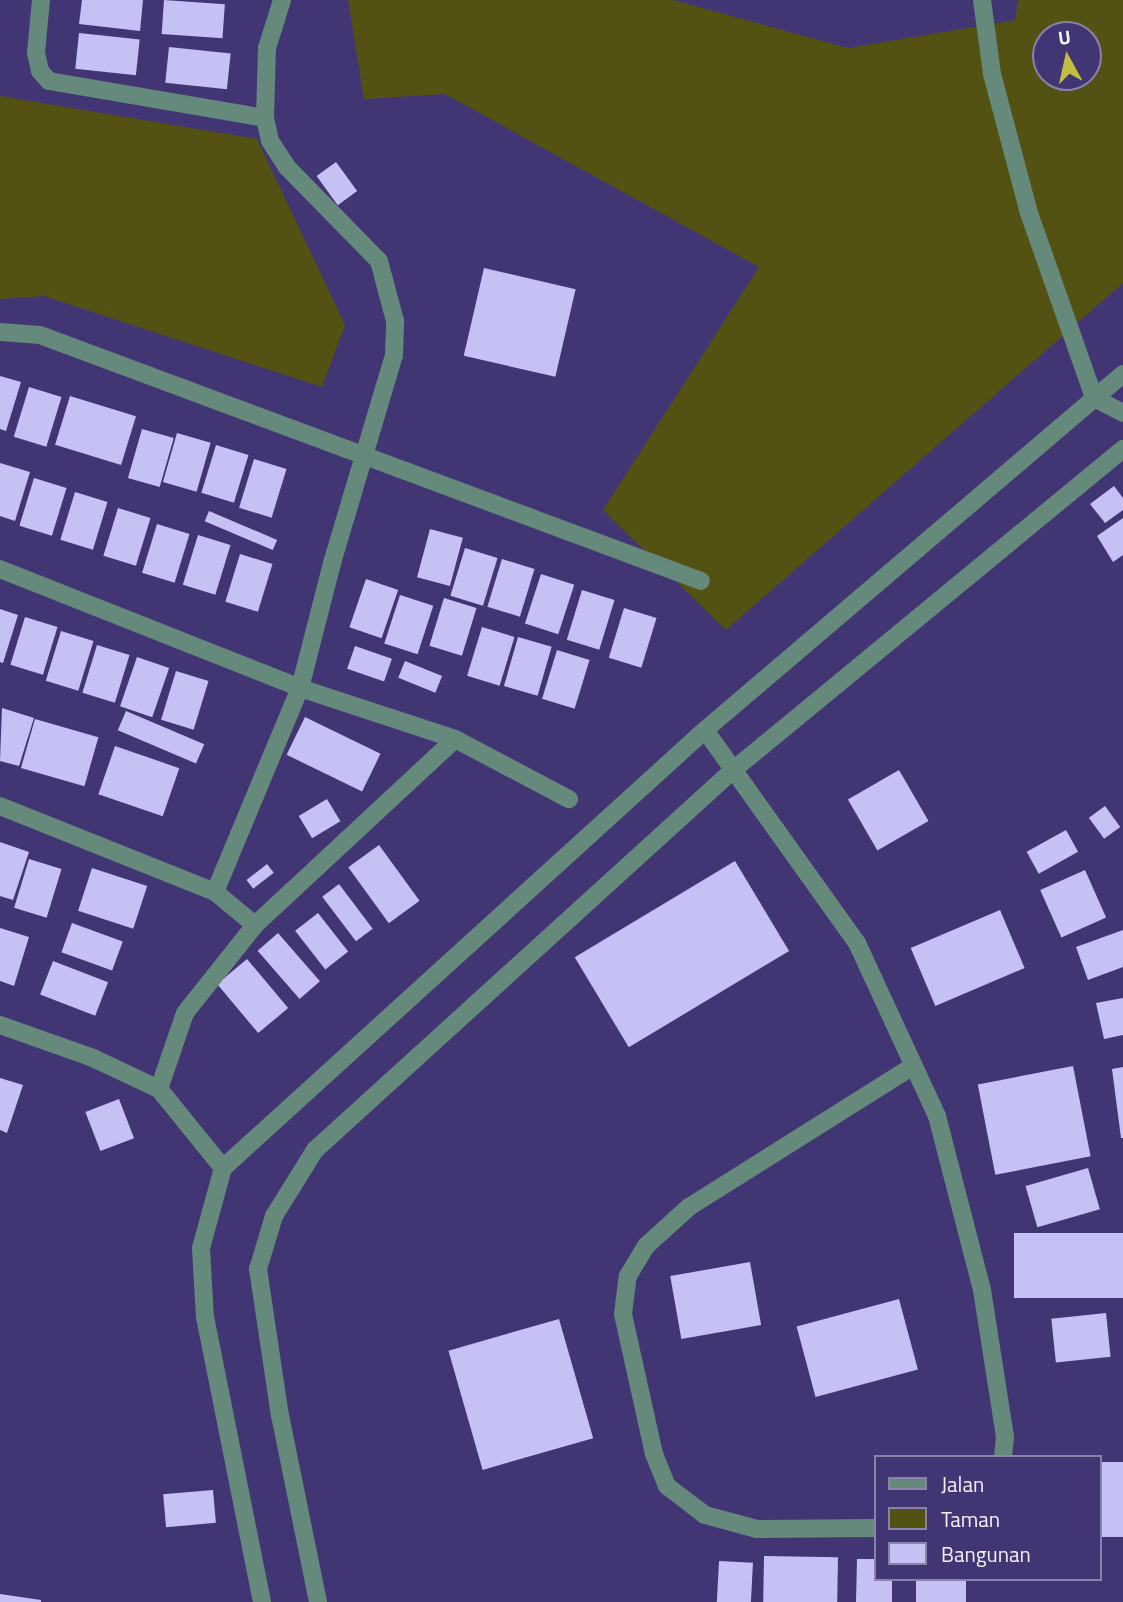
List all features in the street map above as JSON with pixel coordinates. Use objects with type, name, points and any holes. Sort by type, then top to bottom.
[{"type":"street","points":[[41,0],[36,53],[40,71],[49,81],[265,118]]},
{"type":"street","points":[[215,892],[300,688],[331,563],[394,355],[395,321],[379,261],[287,167],[270,141],[265,118],[267,48],[282,0]]},
{"type":"street","points":[[982,0],[992,74],[1029,213],[1094,398],[1123,413]]},
{"type":"street","points":[[0,332],[40,335],[701,581]]},
{"type":"street","points":[[262,1602],[205,1318],[201,1248],[223,1168],[705,730],[1123,374]]},
{"type":"street","points":[[318,1602],[280,1416],[257,1269],[274,1216],[315,1150],[732,771],[1123,449]]},
{"type":"street","points":[[0,569],[300,688],[455,738],[569,799]]},
{"type":"street","points":[[705,730],[857,943],[937,1116],[982,1290],[1004,1437],[1003,1455]]},
{"type":"street","points":[[159,1089],[185,1013],[255,925],[455,738]]},
{"type":"street","points":[[0,806],[215,892],[255,925]]},
{"type":"street","points":[[0,1025],[93,1058],[159,1089],[223,1168]]},
{"type":"street","points":[[874,1528],[757,1529],[705,1515],[667,1486],[654,1454],[623,1314],[628,1276],[646,1246],[689,1207],[913,1066]]},
{"type":"green space","points":[[348,0],[673,0],[848,48],[1015,20],[1018,0],[1123,0],[1123,283],[726,630],[603,510],[759,267],[445,94],[364,99]]},
{"type":"green space","points":[[0,96],[257,139],[345,325],[322,387],[44,296],[0,299]]},
{"type":"building","points":[[82,0],[143,0],[140,31],[79,24]]},
{"type":"building","points":[[164,0],[225,4],[222,38],[162,34]]},
{"type":"building","points":[[79,33],[140,39],[136,75],[75,69]]},
{"type":"building","points":[[169,47],[231,53],[227,89],[165,83]]},
{"type":"building","points":[[336,162],[357,191],[338,205],[317,176]]},
{"type":"building","points":[[484,268],[576,289],[555,377],[464,356]]},
{"type":"building","points":[[0,376],[21,382],[6,431],[0,429]]},
{"type":"building","points":[[29,387],[62,397],[46,447],[14,437]]},
{"type":"building","points":[[70,396],[136,416],[121,465],[55,445]]},
{"type":"building","points":[[142,429],[174,438],[160,487],[128,478]]},
{"type":"building","points":[[177,433],[211,443],[197,492],[163,482]]},
{"type":"building","points":[[216,445],[249,455],[234,503],[201,493]]},
{"type":"building","points":[[254,459],[287,469],[272,518],[239,508]]},
{"type":"building","points":[[0,463],[30,472],[15,521],[0,516]]},
{"type":"building","points":[[34,478],[67,488],[52,536],[19,526]]},
{"type":"building","points":[[1114,486],[1123,498],[1123,510],[1105,523],[1090,504]]},
{"type":"building","points":[[75,492],[108,502],[93,550],[60,540]]},
{"type":"building","points":[[118,508],[151,518],[136,566],[103,556]]},
{"type":"building","points":[[209,511],[277,540],[273,550],[205,521]]},
{"type":"building","points":[[1123,518],[1123,555],[1113,562],[1097,536]]},
{"type":"building","points":[[157,524],[190,534],[175,583],[142,573]]},
{"type":"building","points":[[430,529],[463,538],[450,586],[417,577]]},
{"type":"building","points":[[198,535],[231,545],[215,595],[183,585]]},
{"type":"building","points":[[465,548],[498,558],[483,606],[450,596]]},
{"type":"building","points":[[240,554],[273,564],[258,612],[225,602]]},
{"type":"building","points":[[502,559],[535,569],[520,617],[487,607]]},
{"type":"building","points":[[541,574],[574,585],[558,634],[525,623]]},
{"type":"building","points":[[366,579],[398,590],[382,638],[349,627]]},
{"type":"building","points":[[582,590],[615,600],[599,650],[567,640]]},
{"type":"building","points":[[400,595],[433,606],[418,654],[384,644]]},
{"type":"building","points":[[444,598],[477,608],[462,656],[429,646]]},
{"type":"building","points":[[624,608],[657,618],[641,668],[609,658]]},
{"type":"building","points":[[0,609],[18,615],[3,663],[0,662]]},
{"type":"building","points":[[25,617],[58,627],[43,675],[10,665]]},
{"type":"building","points":[[482,627],[515,637],[500,686],[467,676]]},
{"type":"building","points":[[61,631],[94,641],[78,691],[46,681]]},
{"type":"building","points":[[518,637],[552,647],[538,696],[504,686]]},
{"type":"building","points":[[97,645],[130,655],[115,703],[82,693]]},
{"type":"building","points":[[355,646],[392,659],[384,681],[347,669]]},
{"type":"building","points":[[557,650],[590,660],[575,709],[542,699]]},
{"type":"building","points":[[137,657],[169,668],[152,717],[120,706]]},
{"type":"building","points":[[405,661],[442,676],[435,693],[398,678]]},
{"type":"building","points":[[176,671],[209,681],[194,730],[161,720]]},
{"type":"building","points":[[2,708],[34,718],[19,766],[0,761]]},
{"type":"building","points":[[126,711],[204,744],[196,764],[118,730]]},
{"type":"building","points":[[305,717],[380,754],[362,792],[287,755]]},
{"type":"building","points":[[35,719],[98,737],[84,786],[21,768]]},
{"type":"building","points":[[115,746],[179,768],[163,816],[98,794]]},
{"type":"building","points":[[899,770],[928,821],[877,851],[848,800]]},
{"type":"building","points":[[327,799],[340,821],[312,838],[299,816]]},
{"type":"building","points":[[1105,806],[1120,827],[1104,839],[1089,818]]},
{"type":"building","points":[[1066,830],[1078,852],[1039,874],[1027,852]]},
{"type":"building","points":[[0,842],[29,852],[13,900],[0,896]]},
{"type":"building","points":[[379,845],[420,901],[389,923],[348,867]]},
{"type":"building","points":[[29,859],[62,869],[47,918],[14,908]]},
{"type":"building","points":[[735,861],[789,951],[629,1047],[575,957]]},
{"type":"building","points":[[267,864],[274,873],[253,889],[247,880]]},
{"type":"building","points":[[92,868],[147,886],[133,929],[78,911]]},
{"type":"building","points":[[1085,870],[1106,918],[1061,937],[1040,890]]},
{"type":"building","points":[[339,884],[373,929],[356,941],[322,897]]},
{"type":"building","points":[[1000,910],[1025,968],[935,1006],[911,948]]},
{"type":"building","points":[[318,913],[348,952],[325,969],[295,931]]},
{"type":"building","points":[[72,923],[123,941],[112,971],[61,952]]},
{"type":"building","points":[[0,928],[29,937],[14,986],[0,981]]},
{"type":"building","points":[[1123,930],[1123,967],[1088,980],[1076,947]]},
{"type":"building","points":[[278,933],[320,981],[300,999],[258,951]]},
{"type":"building","points":[[247,959],[288,1008],[258,1033],[217,984]]},
{"type":"building","points":[[53,961],[108,982],[95,1016],[40,995]]},
{"type":"building","points":[[1123,998],[1123,1035],[1104,1039],[1096,1003]]},
{"type":"building","points":[[1073,1066],[1091,1156],[995,1175],[978,1085]]},
{"type":"building","points":[[1123,1067],[1123,1138],[1121,1138],[1112,1069]]},
{"type":"building","points":[[0,1078],[23,1085],[7,1133],[0,1130]]},
{"type":"building","points":[[119,1099],[134,1138],[100,1151],[85,1112]]},
{"type":"building","points":[[1088,1168],[1100,1209],[1037,1227],[1026,1186]]},
{"type":"building","points":[[1014,1233],[1123,1233],[1123,1298],[1014,1298]]},
{"type":"building","points":[[750,1262],[761,1325],[681,1339],[670,1276]]},
{"type":"building","points":[[899,1299],[918,1370],[816,1397],[797,1326]]},
{"type":"building","points":[[1106,1313],[1111,1357],[1056,1363],[1051,1319]]},
{"type":"building","points":[[559,1319],[593,1438],[483,1470],[448,1351]]},
{"type":"building","points":[[1102,1462],[1123,1462],[1123,1537],[1102,1537]]},
{"type":"building","points":[[213,1490],[216,1523],[166,1527],[163,1494]]},
{"type":"building","points":[[764,1556],[838,1557],[837,1602],[763,1602]]},
{"type":"building","points":[[857,1559],[874,1559],[874,1581],[892,1581],[892,1602],[856,1602]]},
{"type":"building","points":[[719,1561],[753,1563],[751,1602],[717,1602]]},
{"type":"building","points":[[916,1581],[966,1581],[966,1602],[916,1602]]},
{"type":"building","points":[[0,1594],[41,1600],[41,1602],[0,1602]]}]
